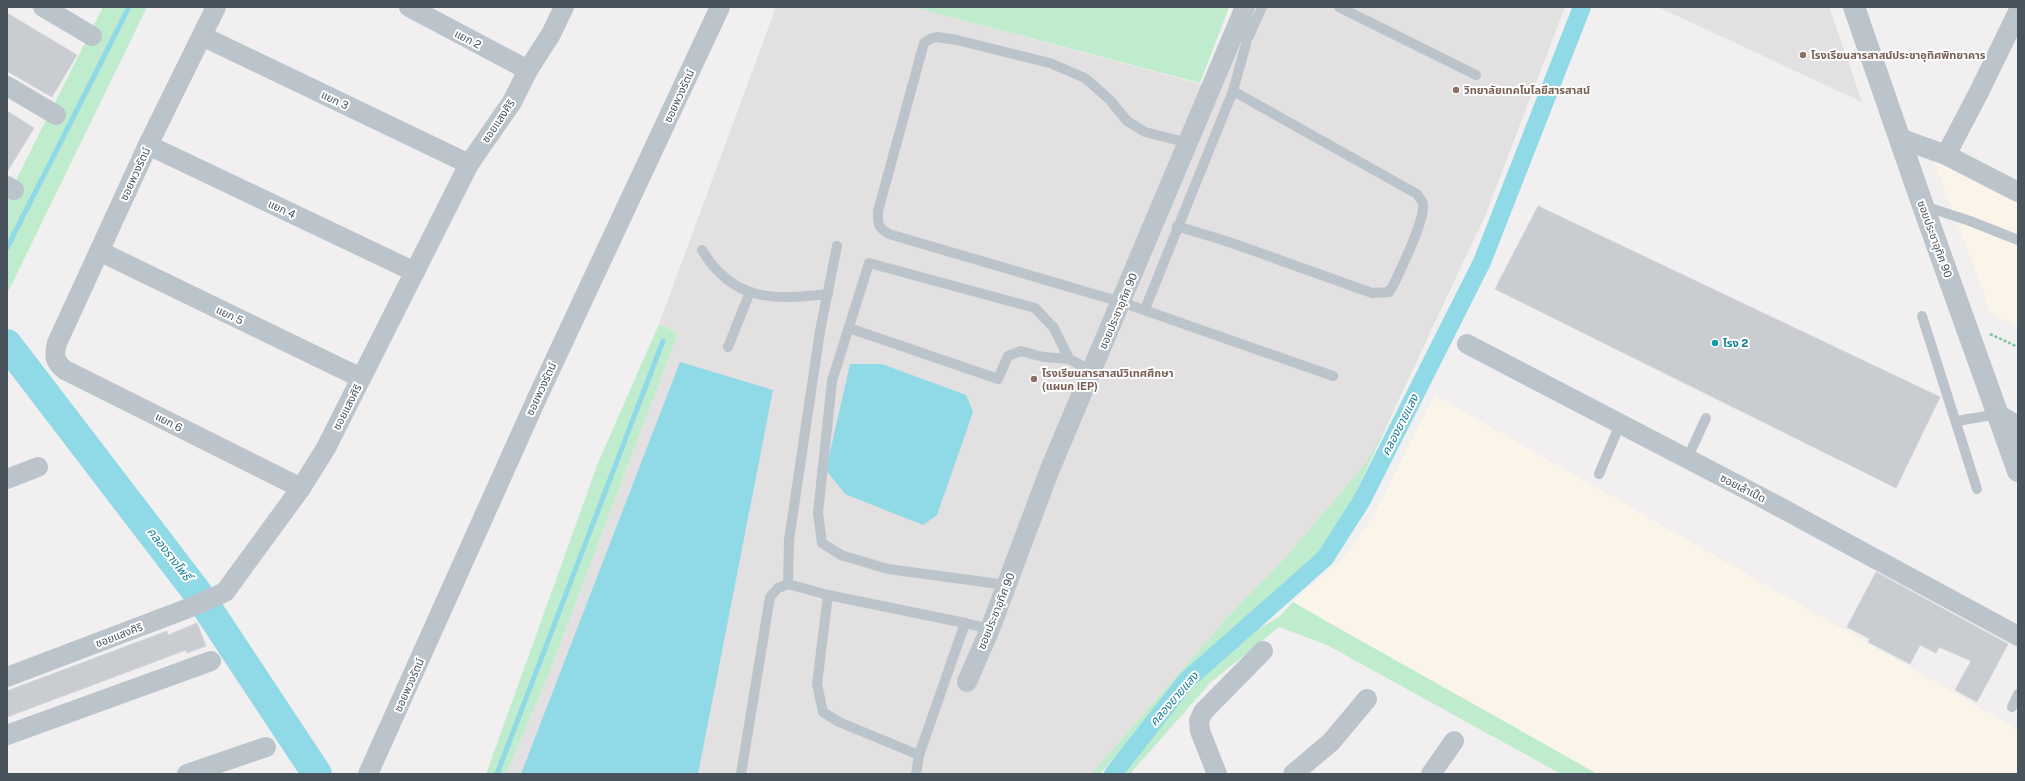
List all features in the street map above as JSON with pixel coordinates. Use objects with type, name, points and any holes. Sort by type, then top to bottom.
[{"type":"street","points":[[43,7],[92,36]]},
{"type":"street","name":"ซอยพวงรัตน์","points":[[57,342],[148,145],[216,7]]},
{"type":"street","name":"แยก 2","points":[[409,7],[528,70]]},
{"type":"street","name":"ซอยแสงศิริ","points":[[7,677],[194,606],[225,592],[301,488],[326,448],[469,164],[512,102],[528,70],[551,34],[564,7]]},
{"type":"street","name":"ซอยพวงรัตน์","points":[[368,774],[537,398],[720,7]]},
{"type":"street","name":"ซอยประชาอุทิศ 90","points":[[967,682],[990,629],[1050,469],[1246,7]]},
{"type":"street","name":"ซอยประชาอุทิศ 90","points":[[1854,7],[1922,206],[2018,471]]},
{"type":"street","points":[[1946,155],[2018,12]]},
{"type":"street","name":"แยก 3","points":[[202,36],[469,164]]},
{"type":"street","points":[[7,86],[56,115]]},
{"type":"street","points":[[1899,138],[1946,155],[2018,192]]},
{"type":"street","name":"แยก 4","points":[[148,145],[415,272]]},
{"type":"street","name":"แยก 5","points":[[99,252],[361,378]]},
{"type":"street","name":"แยก 6","points":[[57,342],[54,355],[57,364],[65,370],[301,488]]},
{"type":"street","name":"ซอยเล้าเป็ด","points":[[1467,344],[1687,459],[2018,636]]},
{"type":"street","points":[[1998,414],[2018,426]]},
{"type":"street","points":[[7,479],[38,467]]},
{"type":"street","points":[[1217,774],[1200,731],[1199,721],[1203,712],[1264,651]]},
{"type":"street","points":[[7,734],[211,661]]},
{"type":"street","points":[[1292,774],[1331,742],[1367,698]]},
{"type":"street","points":[[1431,774],[1454,741]]},
{"type":"street","points":[[187,774],[266,747]]},
{"type":"lane","points":[[1246,7],[1246,44]]},
{"type":"lane","points":[[1145,310],[1233,91],[1246,44],[1262,7]]},
{"type":"lane","points":[[1339,7],[1476,75]]},
{"type":"lane","points":[[1188,143],[1145,132],[1127,121],[1110,100],[1085,78],[1050,63],[958,40],[937,37],[924,43],[878,211],[878,223],[880,228],[889,234],[1121,302],[1333,376]]},
{"type":"lane","points":[[1178,226],[1232,243],[1372,293],[1383,293],[1389,292],[1394,284],[1420,222],[1423,206],[1421,200],[1416,194],[1233,91]]},
{"type":"lane","points":[[1922,206],[1970,221],[2018,240]]},
{"type":"lane","points":[[788,584],[789,540],[820,332],[837,246]]},
{"type":"lane","points":[[702,250],[711,264],[745,291],[764,296],[790,298],[828,294]]},
{"type":"lane","points":[[1006,585],[888,569],[841,555],[822,543],[818,513],[832,381],[869,263],[1035,308],[1054,328],[1069,359]]},
{"type":"lane","points":[[728,347],[750,292]]},
{"type":"lane","points":[[1922,316],[1957,421],[1977,489]]},
{"type":"lane","points":[[849,328],[998,379],[1008,356],[1021,351],[1043,357],[1069,359],[1092,371]]},
{"type":"lane","points":[[1957,421],[1998,414]]},
{"type":"lane","points":[[1687,459],[1706,418]]},
{"type":"lane","points":[[1599,474],[1620,424]]},
{"type":"lane","points":[[741,774],[770,597],[778,588],[788,584],[828,595],[990,629]]},
{"type":"lane","points":[[828,595],[817,684],[823,712],[839,722],[919,755]]},
{"type":"lane","points":[[916,774],[919,755],[965,623]]},
{"type":"lane","points":[[2012,707],[2018,694]]},
{"type":"path","points":[[1990,334],[2018,347]]},
{"type":"shaded area","name":"โรงเรียนสารสาสน์วิเทศศึกษา (แผนก IEP)","points":[[776,7],[920,7],[920,9],[1219,89],[1258,7],[1565,7],[1485,216],[1386,426],[1365,464],[1287,556],[1233,611],[1091,774],[506,774],[549,673],[678,333],[659,324]]},
{"type":"shaded area","name":"โรงเรียนสารสาสน์ประชาอุทิศพิทยาคาร","points":[[1658,7],[1829,7],[1862,102]]},
{"type":"shaded area","points":[[1931,154],[2018,197],[2018,327],[1990,313],[1981,285]]},
{"type":"shaded area","points":[[1435,395],[2017,729],[2018,774],[1597,774],[1293,602],[1344,557],[1371,520]]},
{"type":"green space","points":[[103,7],[147,7],[7,294],[7,198]]},
{"type":"green space","points":[[920,7],[1229,7],[1200,83],[920,9]]},
{"type":"green space","points":[[1440,310],[1339,529],[1318,554],[1176,686],[1100,774],[1091,774],[1233,611],[1287,556],[1365,464],[1386,426]]},
{"type":"green space","points":[[659,324],[678,333],[549,673],[506,774],[486,774],[598,463]]},
{"type":"green space","points":[[1293,602],[1597,774],[1561,774],[1327,645],[1279,627],[1211,682],[1130,774],[1116,774],[1199,673],[1249,634],[1279,617]]},
{"type":"water","points":[[680,362],[773,390],[698,774],[521,774]]},
{"type":"water","points":[[850,364],[882,364],[966,395],[973,412],[937,515],[923,525],[845,494],[826,470]]},
{"type":"building","points":[[7,13],[77,55],[52,97],[7,71]]},
{"type":"building","points":[[7,111],[34,128],[7,172]]},
{"type":"building","name":"โรง 2","points":[[1538,206],[1940,397],[1896,488],[1495,289]]},
{"type":"building","points":[[1876,572],[2008,644],[1977,702],[1955,690],[1971,661],[1939,647],[1936,653],[1920,645],[1910,664],[1868,642],[1870,639],[1847,627]]},
{"type":"building","points":[[197,623],[206,646],[187,653],[186,650],[7,717],[7,691],[167,631],[168,635]]},
{"type":"waterway","points":[[7,248],[129,7]]},
{"type":"waterway","name":"คลองยายแสง","points":[[1113,774],[1186,681],[1325,558],[1362,500],[1482,262],[1582,7]]},
{"type":"waterway","points":[[497,774],[663,341]]},
{"type":"waterway","name":"คลองรางโพธิ์","points":[[7,344],[196,591],[317,774]]},
{"type":"place","name":"โรงเรียนสารสาสน์ประชาอุทิศพิทยาคาร","points":[[1803,55]]},
{"type":"place","name":"วิทยาลัยเทคโนโลยีสารสาสน์","points":[[1456,90]]},
{"type":"place","name":"โรง 2","points":[[1715,343]]},
{"type":"place","name":"โรงเรียนสารสาสน์วิเทศศึกษา (แผนก IEP)","points":[[1034,379]]}]
